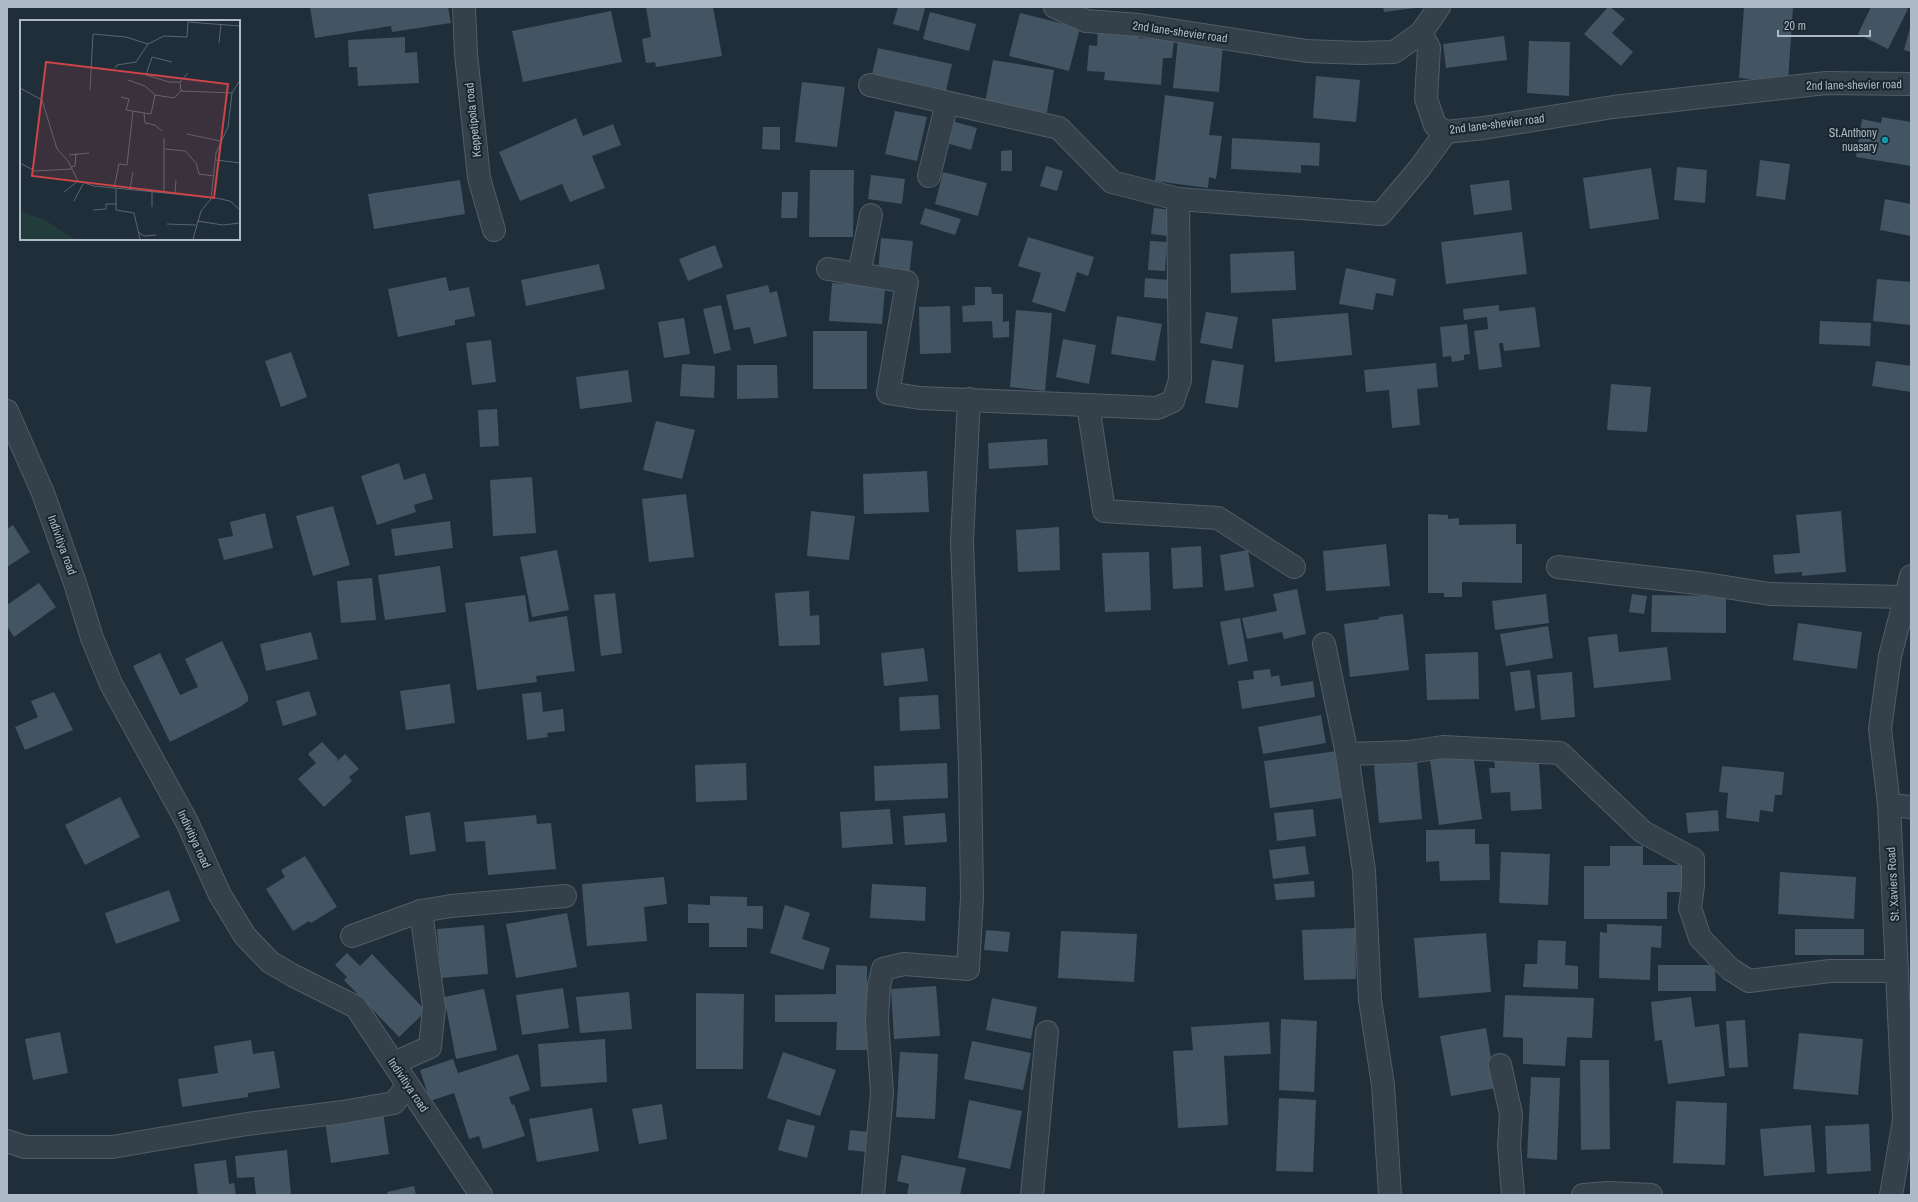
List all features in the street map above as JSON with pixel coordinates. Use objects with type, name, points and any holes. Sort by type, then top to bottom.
[{"type":"street","name":"Keppetipola road","points":[[464,7],[466,54],[479,178],[494,230]]},
{"type":"street","name":"2nd lane-shevier road","points":[[1055,7],[1086,21],[1139,25],[1307,51],[1361,53],[1394,52],[1420,33],[1429,48],[1426,99],[1435,125],[1446,132],[1484,128],[1613,107],[1826,83],[1911,84]]},
{"type":"street","points":[[1420,33],[1439,7]]},
{"type":"street","points":[[870,85],[1059,128],[1112,182],[1178,199],[1380,214],[1419,169],[1446,132]]},
{"type":"street","points":[[929,176],[947,103]]},
{"type":"street","points":[[828,269],[907,282],[888,393],[920,398],[1157,408],[1173,401],[1180,380],[1178,199]]},
{"type":"street","points":[[859,274],[871,215]]},
{"type":"street","points":[[873,1195],[882,1093],[877,1019],[880,986],[884,969],[904,964],[968,969],[972,881],[970,766],[962,541],[969,399]]},
{"type":"street","points":[[1088,405],[1104,512],[1218,518],[1294,568]]},
{"type":"street","name":"Indivitiya road","points":[[7,411],[43,493],[75,583],[92,638],[111,684],[187,822],[220,895],[245,936],[270,962],[294,976],[356,1007],[481,1195]]},
{"type":"street","points":[[1558,567],[1706,584],[1770,594],[1906,597]]},
{"type":"street","name":"St. Xaviers Road","points":[[1891,1195],[1904,1120],[1889,805],[1880,729],[1890,656],[1911,576]]},
{"type":"street","points":[[1324,644],[1347,754],[1364,871],[1370,1000],[1383,1085],[1390,1195]]},
{"type":"street","points":[[1347,754],[1408,752],[1443,747],[1560,753],[1643,832],[1693,859],[1693,886],[1690,908],[1700,938],[1730,969],[1749,981],[1830,971],[1897,971]]},
{"type":"street","points":[[1889,805],[1911,807]]},
{"type":"street","points":[[352,936],[421,911],[451,906],[565,896]]},
{"type":"street","points":[[394,1064],[430,1047],[434,1007],[421,911]]},
{"type":"street","points":[[1032,1195],[1047,1032]]},
{"type":"street","points":[[1500,1065],[1511,1114],[1509,1146],[1513,1195]]},
{"type":"street","points":[[7,1141],[25,1147],[112,1147],[248,1124],[343,1112],[394,1103],[408,1085]]},
{"type":"street","points":[[1583,1195],[1608,1193],[1651,1195]]},
{"type":"building","points":[[310,7],[448,7],[451,23],[392,32],[391,26],[315,38]]},
{"type":"building","points":[[646,7],[713,7],[722,56],[656,67],[655,62],[646,63],[642,39],[651,37]]},
{"type":"building","points":[[898,7],[925,8],[919,31],[893,24]]},
{"type":"building","points":[[1383,7],[1415,7],[1415,8],[1384,12]]},
{"type":"building","points":[[1608,7],[1625,19],[1612,33],[1633,52],[1621,66],[1584,34]]},
{"type":"building","points":[[1744,7],[1793,7],[1788,82],[1739,78]]},
{"type":"building","points":[[1871,7],[1904,7],[1908,9],[1888,49],[1858,34]]},
{"type":"building","points":[[611,11],[622,62],[523,82],[512,31]]},
{"type":"building","points":[[930,12],[976,24],[969,51],[923,39]]},
{"type":"building","points":[[1020,13],[1080,28],[1069,71],[1009,56]]},
{"type":"building","points":[[1911,24],[1911,52],[1904,50]]},
{"type":"building","points":[[1098,29],[1139,33],[1139,38],[1174,40],[1172,58],[1163,58],[1161,85],[1104,80],[1105,72],[1087,71],[1089,45],[1097,46]]},
{"type":"building","points":[[1504,36],[1507,60],[1446,68],[1443,44]]},
{"type":"building","points":[[405,37],[405,53],[417,52],[419,83],[358,86],[357,67],[349,67],[348,40]]},
{"type":"building","points":[[1178,40],[1223,44],[1219,92],[1173,88]]},
{"type":"building","points":[[1529,41],[1570,42],[1569,96],[1527,93]]},
{"type":"building","points":[[878,48],[952,64],[945,95],[871,79]]},
{"type":"building","points":[[993,60],[1054,70],[1047,113],[985,103]]},
{"type":"building","points":[[1316,76],[1360,80],[1356,122],[1313,118]]},
{"type":"building","points":[[802,82],[845,87],[837,147],[795,142]]},
{"type":"building","points":[[1165,95],[1214,102],[1209,135],[1222,136],[1216,179],[1209,177],[1208,188],[1155,181]]},
{"type":"building","points":[[895,111],[927,117],[917,161],[885,154]]},
{"type":"building","name":"St.Anthony nuasary","points":[[1882,117],[1911,122],[1911,166],[1856,157],[1862,119],[1881,123]]},
{"type":"building","points":[[576,118],[583,136],[613,124],[621,145],[592,156],[605,188],[570,202],[562,184],[520,201],[499,152]]},
{"type":"building","points":[[952,121],[977,128],[971,150],[946,143]]},
{"type":"building","points":[[763,127],[780,127],[780,150],[762,149]]},
{"type":"building","points":[[1232,138],[1320,143],[1319,166],[1301,165],[1301,173],[1231,169]]},
{"type":"building","points":[[1012,150],[1012,171],[1001,171],[1001,151]]},
{"type":"building","points":[[1760,160],[1790,164],[1785,200],[1756,196]]},
{"type":"building","points":[[1046,166],[1063,171],[1057,191],[1040,186]]},
{"type":"building","points":[[1677,167],[1707,170],[1705,203],[1674,200]]},
{"type":"building","points":[[1651,168],[1659,219],[1590,229],[1583,178]]},
{"type":"building","points":[[810,170],[854,170],[853,237],[809,237]]},
{"type":"building","points":[[943,172],[987,183],[978,216],[935,204]]},
{"type":"building","points":[[871,175],[905,179],[902,204],[868,199]]},
{"type":"building","points":[[460,180],[465,214],[374,229],[368,194]]},
{"type":"building","points":[[1509,180],[1512,210],[1474,215],[1470,185]]},
{"type":"building","points":[[782,192],[798,192],[797,218],[781,218]]},
{"type":"building","points":[[1885,199],[1911,204],[1911,236],[1880,230]]},
{"type":"building","points":[[925,208],[961,219],[955,235],[920,224]]},
{"type":"building","points":[[1154,208],[1171,210],[1168,236],[1151,234]]},
{"type":"building","points":[[1522,232],[1527,274],[1446,284],[1441,242]]},
{"type":"building","points":[[1028,237],[1094,257],[1088,276],[1077,272],[1065,312],[1032,302],[1041,273],[1018,266]]},
{"type":"building","points":[[881,238],[913,241],[909,276],[878,273]]},
{"type":"building","points":[[1150,241],[1167,242],[1165,271],[1148,270]]},
{"type":"building","points":[[715,245],[723,267],[688,281],[679,259]]},
{"type":"building","points":[[1294,251],[1296,290],[1231,293],[1230,254]]},
{"type":"building","points":[[599,264],[605,289],[526,306],[521,280]]},
{"type":"building","points":[[1346,268],[1396,279],[1393,296],[1376,293],[1373,310],[1339,304]]},
{"type":"building","points":[[446,277],[449,291],[469,287],[475,316],[455,320],[455,325],[398,337],[388,289]]},
{"type":"building","points":[[1145,278],[1169,280],[1167,299],[1144,297]]},
{"type":"building","points":[[1877,279],[1911,282],[1911,325],[1873,321]]},
{"type":"building","points":[[832,283],[885,287],[882,324],[829,321]]},
{"type":"building","points":[[768,285],[770,293],[777,291],[787,336],[754,344],[750,327],[734,330],[726,295]]},
{"type":"building","points":[[975,287],[991,287],[992,294],[1003,294],[1003,322],[1009,321],[1009,337],[993,338],[992,321],[963,322],[962,306],[975,305]]},
{"type":"building","points":[[721,305],[731,350],[714,354],[703,309]]},
{"type":"building","points":[[1499,305],[1499,311],[1535,307],[1540,347],[1504,351],[1503,343],[1499,343],[1502,367],[1479,370],[1474,331],[1488,329],[1487,317],[1464,320],[1463,309]]},
{"type":"building","points":[[950,306],[951,353],[920,354],[919,307]]},
{"type":"building","points":[[1016,310],[1052,313],[1045,391],[1010,387]]},
{"type":"building","points":[[1206,312],[1238,317],[1232,349],[1200,343]]},
{"type":"building","points":[[1348,313],[1352,355],[1275,362],[1272,319]]},
{"type":"building","points":[[1117,316],[1162,324],[1155,361],[1111,354]]},
{"type":"building","points":[[684,318],[690,354],[664,358],[658,322]]},
{"type":"building","points":[[1820,321],[1871,323],[1870,346],[1819,344]]},
{"type":"building","points":[[1467,324],[1470,354],[1464,355],[1464,360],[1452,362],[1451,356],[1443,357],[1440,327]]},
{"type":"building","points":[[813,331],[867,331],[867,389],[813,389]]},
{"type":"building","points":[[1063,339],[1096,345],[1089,384],[1056,377]]},
{"type":"building","points":[[491,340],[496,382],[472,385],[466,343]]},
{"type":"building","points":[[291,352],[307,397],[281,407],[265,361]]},
{"type":"building","points":[[1212,360],[1244,365],[1238,408],[1205,403]]},
{"type":"building","points":[[1876,361],[1911,366],[1911,392],[1872,386]]},
{"type":"building","points":[[1436,363],[1438,387],[1417,389],[1420,425],[1392,428],[1389,390],[1366,392],[1364,370]]},
{"type":"building","points":[[682,364],[715,366],[714,398],[680,396]]},
{"type":"building","points":[[737,365],[777,365],[778,398],[737,399]]},
{"type":"building","points":[[628,370],[632,402],[580,409],[576,377]]},
{"type":"building","points":[[1611,384],[1651,387],[1647,432],[1607,430]]},
{"type":"building","points":[[497,409],[499,446],[480,447],[478,410]]},
{"type":"building","points":[[656,421],[695,430],[682,479],[643,470]]},
{"type":"building","points":[[1047,439],[1048,465],[989,469],[988,443]]},
{"type":"building","points":[[399,463],[404,480],[425,473],[433,499],[414,505],[416,512],[377,525],[361,476]]},
{"type":"building","points":[[927,471],[929,512],[864,514],[863,474]]},
{"type":"building","points":[[532,477],[536,533],[493,536],[490,480]]},
{"type":"building","points":[[686,494],[694,557],[649,562],[642,499]]},
{"type":"building","points":[[333,506],[350,565],[313,576],[296,516]]},
{"type":"building","points":[[811,511],[855,516],[849,560],[807,556]]},
{"type":"building","points":[[1841,511],[1846,572],[1802,576],[1802,572],[1775,574],[1773,555],[1800,553],[1796,515]]},
{"type":"building","points":[[265,513],[273,548],[224,560],[218,539],[233,536],[230,522]]},
{"type":"building","points":[[1428,514],[1448,515],[1448,519],[1459,518],[1459,525],[1516,524],[1516,544],[1522,544],[1522,583],[1462,582],[1462,597],[1444,597],[1444,593],[1428,593]]},
{"type":"building","points":[[450,521],[453,548],[395,556],[391,529]]},
{"type":"building","points":[[13,525],[30,552],[7,567],[7,529]]},
{"type":"building","points":[[1059,527],[1060,570],[1018,572],[1016,530]]},
{"type":"building","points":[[1386,544],[1390,586],[1326,591],[1323,551]]},
{"type":"building","points":[[1201,546],[1203,587],[1173,589],[1171,548]]},
{"type":"building","points":[[557,550],[569,610],[532,617],[520,557]]},
{"type":"building","points":[[1248,550],[1254,587],[1225,591],[1220,555]]},
{"type":"building","points":[[1149,552],[1151,610],[1105,612],[1102,553]]},
{"type":"building","points":[[440,566],[446,612],[385,620],[378,575]]},
{"type":"building","points":[[372,578],[376,620],[341,623],[337,581]]},
{"type":"building","points":[[39,583],[56,607],[14,637],[7,626],[7,605]]},
{"type":"building","points":[[1297,589],[1306,634],[1284,639],[1282,632],[1247,639],[1242,618],[1277,611],[1273,594]]},
{"type":"building","points":[[809,591],[810,616],[819,615],[820,645],[779,646],[775,593]]},
{"type":"building","points":[[615,593],[622,653],[601,656],[594,595]]},
{"type":"building","points":[[1546,594],[1549,623],[1495,630],[1492,601]]},
{"type":"building","points":[[1632,594],[1647,596],[1644,614],[1629,612]]},
{"type":"building","points":[[525,595],[529,622],[567,616],[575,671],[536,676],[537,682],[477,690],[465,603]]},
{"type":"building","points":[[1652,595],[1726,596],[1726,633],[1651,632]]},
{"type":"building","points":[[1403,614],[1409,670],[1350,677],[1344,624]]},
{"type":"building","points":[[1240,618],[1248,661],[1228,665],[1220,622]]},
{"type":"building","points":[[1798,623],[1862,632],[1857,669],[1793,660]]},
{"type":"building","points":[[1548,626],[1553,658],[1506,666],[1500,634]]},
{"type":"building","points":[[311,632],[318,659],[266,671],[260,644]]},
{"type":"building","points":[[1617,634],[1619,652],[1667,647],[1671,680],[1594,688],[1588,637]]},
{"type":"building","points":[[222,641],[248,696],[248,701],[240,707],[170,742],[133,666],[160,653],[180,695],[198,687],[185,659]]},
{"type":"building","points":[[924,648],[928,681],[884,686],[881,653]]},
{"type":"building","points":[[1478,652],[1479,699],[1427,700],[1425,654]]},
{"type":"building","points":[[1270,669],[1271,677],[1279,675],[1281,686],[1313,681],[1315,697],[1242,709],[1238,681],[1254,679],[1253,671]]},
{"type":"building","points":[[1530,670],[1535,708],[1515,711],[1510,672]]},
{"type":"building","points":[[1572,672],[1575,717],[1541,720],[1537,675]]},
{"type":"building","points":[[450,684],[455,723],[406,730],[400,691]]},
{"type":"building","points":[[309,691],[317,715],[283,726],[276,701]]},
{"type":"building","points":[[54,692],[73,730],[25,750],[15,727],[38,717],[31,701]]},
{"type":"building","points":[[541,692],[543,712],[563,709],[565,731],[547,733],[548,737],[527,740],[522,694]]},
{"type":"building","points":[[938,695],[940,729],[900,731],[899,697]]},
{"type":"building","points":[[1321,715],[1326,743],[1263,754],[1258,727]]},
{"type":"building","points":[[322,742],[338,759],[336,762],[345,754],[359,769],[349,777],[352,781],[324,807],[298,779],[316,763],[308,754]]},
{"type":"building","points":[[1337,751],[1343,798],[1270,808],[1264,761]]},
{"type":"building","points":[[1473,754],[1482,819],[1439,825],[1430,760]]},
{"type":"building","points":[[1537,756],[1537,763],[1539,763],[1542,809],[1511,811],[1510,792],[1491,793],[1489,768],[1495,768],[1494,759]]},
{"type":"building","points":[[1417,762],[1422,819],[1379,823],[1374,765]]},
{"type":"building","points":[[746,763],[747,800],[696,802],[695,765]]},
{"type":"building","points":[[947,763],[948,798],[875,801],[874,766]]},
{"type":"building","points":[[1722,766],[1784,772],[1782,795],[1775,795],[1773,812],[1760,810],[1759,822],[1726,818],[1728,793],[1719,792]]},
{"type":"building","points":[[120,797],[140,837],[85,865],[65,825]]},
{"type":"building","points":[[890,809],[893,844],[842,848],[840,812]]},
{"type":"building","points":[[1313,809],[1316,836],[1277,841],[1274,813]]},
{"type":"building","points":[[1718,810],[1719,831],[1688,833],[1686,813]]},
{"type":"building","points":[[430,812],[436,851],[410,855],[405,816]]},
{"type":"building","points":[[945,813],[947,842],[905,845],[903,816]]},
{"type":"building","points":[[536,815],[537,824],[551,823],[556,869],[488,875],[485,841],[466,842],[464,822]]},
{"type":"building","points":[[1475,829],[1475,844],[1489,844],[1490,880],[1440,881],[1439,861],[1426,862],[1426,830]]},
{"type":"building","points":[[1305,846],[1309,874],[1273,879],[1269,850]]},
{"type":"building","points":[[1610,846],[1643,846],[1643,865],[1686,865],[1686,892],[1667,892],[1667,919],[1584,919],[1584,866],[1610,866]]},
{"type":"building","points":[[1501,852],[1550,854],[1548,905],[1499,903]]},
{"type":"building","points":[[305,856],[337,907],[311,923],[309,921],[293,931],[266,889],[285,877],[281,870]]},
{"type":"building","points":[[1780,872],[1856,877],[1854,919],[1778,914]]},
{"type":"building","points":[[664,877],[667,904],[644,907],[647,941],[587,946],[582,884]]},
{"type":"building","points":[[1314,881],[1315,897],[1276,900],[1274,884]]},
{"type":"building","points":[[872,884],[926,887],[925,921],[870,918]]},
{"type":"building","points":[[169,890],[180,921],[116,944],[105,913]]},
{"type":"building","points":[[710,896],[747,897],[747,906],[763,906],[763,929],[747,928],[747,947],[709,947],[709,923],[688,923],[688,904],[710,905]]},
{"type":"building","points":[[785,905],[810,913],[802,939],[830,948],[823,970],[770,953]]},
{"type":"building","points":[[567,913],[577,967],[516,978],[506,924]]},
{"type":"building","points":[[1607,924],[1662,926],[1661,948],[1651,947],[1650,980],[1599,978],[1600,932],[1607,933]]},
{"type":"building","points":[[484,925],[488,974],[441,978],[437,929]]},
{"type":"building","points":[[1355,928],[1356,979],[1304,980],[1302,930]]},
{"type":"building","points":[[1795,929],[1864,929],[1864,955],[1795,955]]},
{"type":"building","points":[[986,930],[1010,932],[1008,952],[984,950]]},
{"type":"building","points":[[1061,931],[1137,934],[1134,982],[1058,978]]},
{"type":"building","points":[[1486,933],[1491,992],[1419,998],[1414,938]]},
{"type":"building","points":[[1538,940],[1566,941],[1565,965],[1578,966],[1578,989],[1523,987],[1525,964],[1537,964]]},
{"type":"building","points":[[347,953],[360,966],[372,954],[426,1011],[399,1037],[344,980],[347,977],[335,965]]},
{"type":"building","points":[[836,965],[867,966],[868,1050],[836,1050],[837,1022],[775,1022],[775,995],[836,994]]},
{"type":"building","points":[[1658,965],[1715,965],[1716,991],[1658,991]]},
{"type":"building","points":[[936,986],[940,1036],[894,1039],[891,989]]},
{"type":"building","points":[[563,988],[569,1028],[522,1035],[516,995]]},
{"type":"building","points":[[484,989],[497,1050],[456,1059],[444,997]]},
{"type":"building","points":[[629,992],[632,1029],[580,1033],[576,997]]},
{"type":"building","points":[[696,993],[744,994],[743,1069],[696,1069]]},
{"type":"building","points":[[1505,995],[1594,998],[1592,1038],[1567,1037],[1565,1066],[1523,1064],[1523,1038],[1503,1037]]},
{"type":"building","points":[[1691,997],[1695,1027],[1719,1024],[1725,1076],[1668,1084],[1662,1040],[1655,1041],[1651,1002]]},
{"type":"building","points":[[992,998],[1037,1007],[1031,1039],[986,1030]]},
{"type":"building","points":[[1281,1019],[1317,1021],[1314,1092],[1279,1090]]},
{"type":"building","points":[[1745,1020],[1748,1067],[1729,1068],[1726,1021]]},
{"type":"building","points":[[1269,1022],[1271,1054],[1224,1056],[1228,1125],[1178,1128],[1173,1051],[1193,1050],[1191,1027]]},
{"type":"building","points":[[1486,1028],[1496,1088],[1451,1096],[1440,1036]]},
{"type":"building","points":[[60,1032],[68,1073],[33,1080],[25,1039]]},
{"type":"building","points":[[1799,1033],[1863,1039],[1858,1095],[1793,1089]]},
{"type":"building","points":[[605,1039],[607,1082],[541,1087],[538,1044]]},
{"type":"building","points":[[251,1040],[253,1054],[274,1051],[280,1088],[248,1093],[248,1097],[182,1107],[178,1079],[218,1073],[214,1046]]},
{"type":"building","points":[[972,1041],[1031,1053],[1023,1090],[964,1079]]},
{"type":"building","points":[[783,1052],[836,1070],[820,1116],[767,1098]]},
{"type":"building","points":[[900,1052],[938,1054],[935,1119],[896,1117]]},
{"type":"building","points":[[518,1054],[530,1090],[509,1097],[512,1105],[514,1104],[525,1136],[483,1149],[479,1136],[469,1139],[454,1093],[430,1101],[420,1070],[453,1059],[458,1073]]},
{"type":"building","points":[[1580,1060],[1609,1060],[1610,1149],[1581,1150]]},
{"type":"building","points":[[1531,1077],[1560,1078],[1557,1160],[1527,1158]]},
{"type":"building","points":[[1279,1098],[1316,1100],[1313,1172],[1276,1171]]},
{"type":"building","points":[[969,1100],[1022,1111],[1010,1169],[958,1158]]},
{"type":"building","points":[[1676,1101],[1727,1103],[1725,1165],[1673,1163]]},
{"type":"building","points":[[662,1104],[667,1139],[639,1144],[632,1109]]},
{"type":"building","points":[[592,1108],[599,1151],[537,1162],[529,1119]]},
{"type":"building","points":[[383,1112],[389,1154],[331,1163],[325,1121]]},
{"type":"building","points":[[787,1119],[815,1126],[807,1158],[778,1150]]},
{"type":"building","points":[[1869,1124],[1871,1171],[1827,1174],[1825,1126]]},
{"type":"building","points":[[1811,1125],[1815,1172],[1764,1176],[1760,1129]]},
{"type":"building","points":[[850,1130],[870,1132],[867,1152],[848,1150]]},
{"type":"building","points":[[287,1150],[291,1195],[256,1195],[254,1177],[237,1178],[235,1156]]},
{"type":"building","points":[[902,1155],[966,1168],[960,1195],[907,1195],[909,1184],[897,1181]]},
{"type":"building","points":[[226,1160],[229,1184],[234,1183],[236,1195],[198,1195],[194,1164]]},
{"type":"building","points":[[414,1186],[416,1195],[388,1195],[387,1192]]},
{"type":"place","name":"St.Anthony nuasary","points":[[1885,140]]}]
